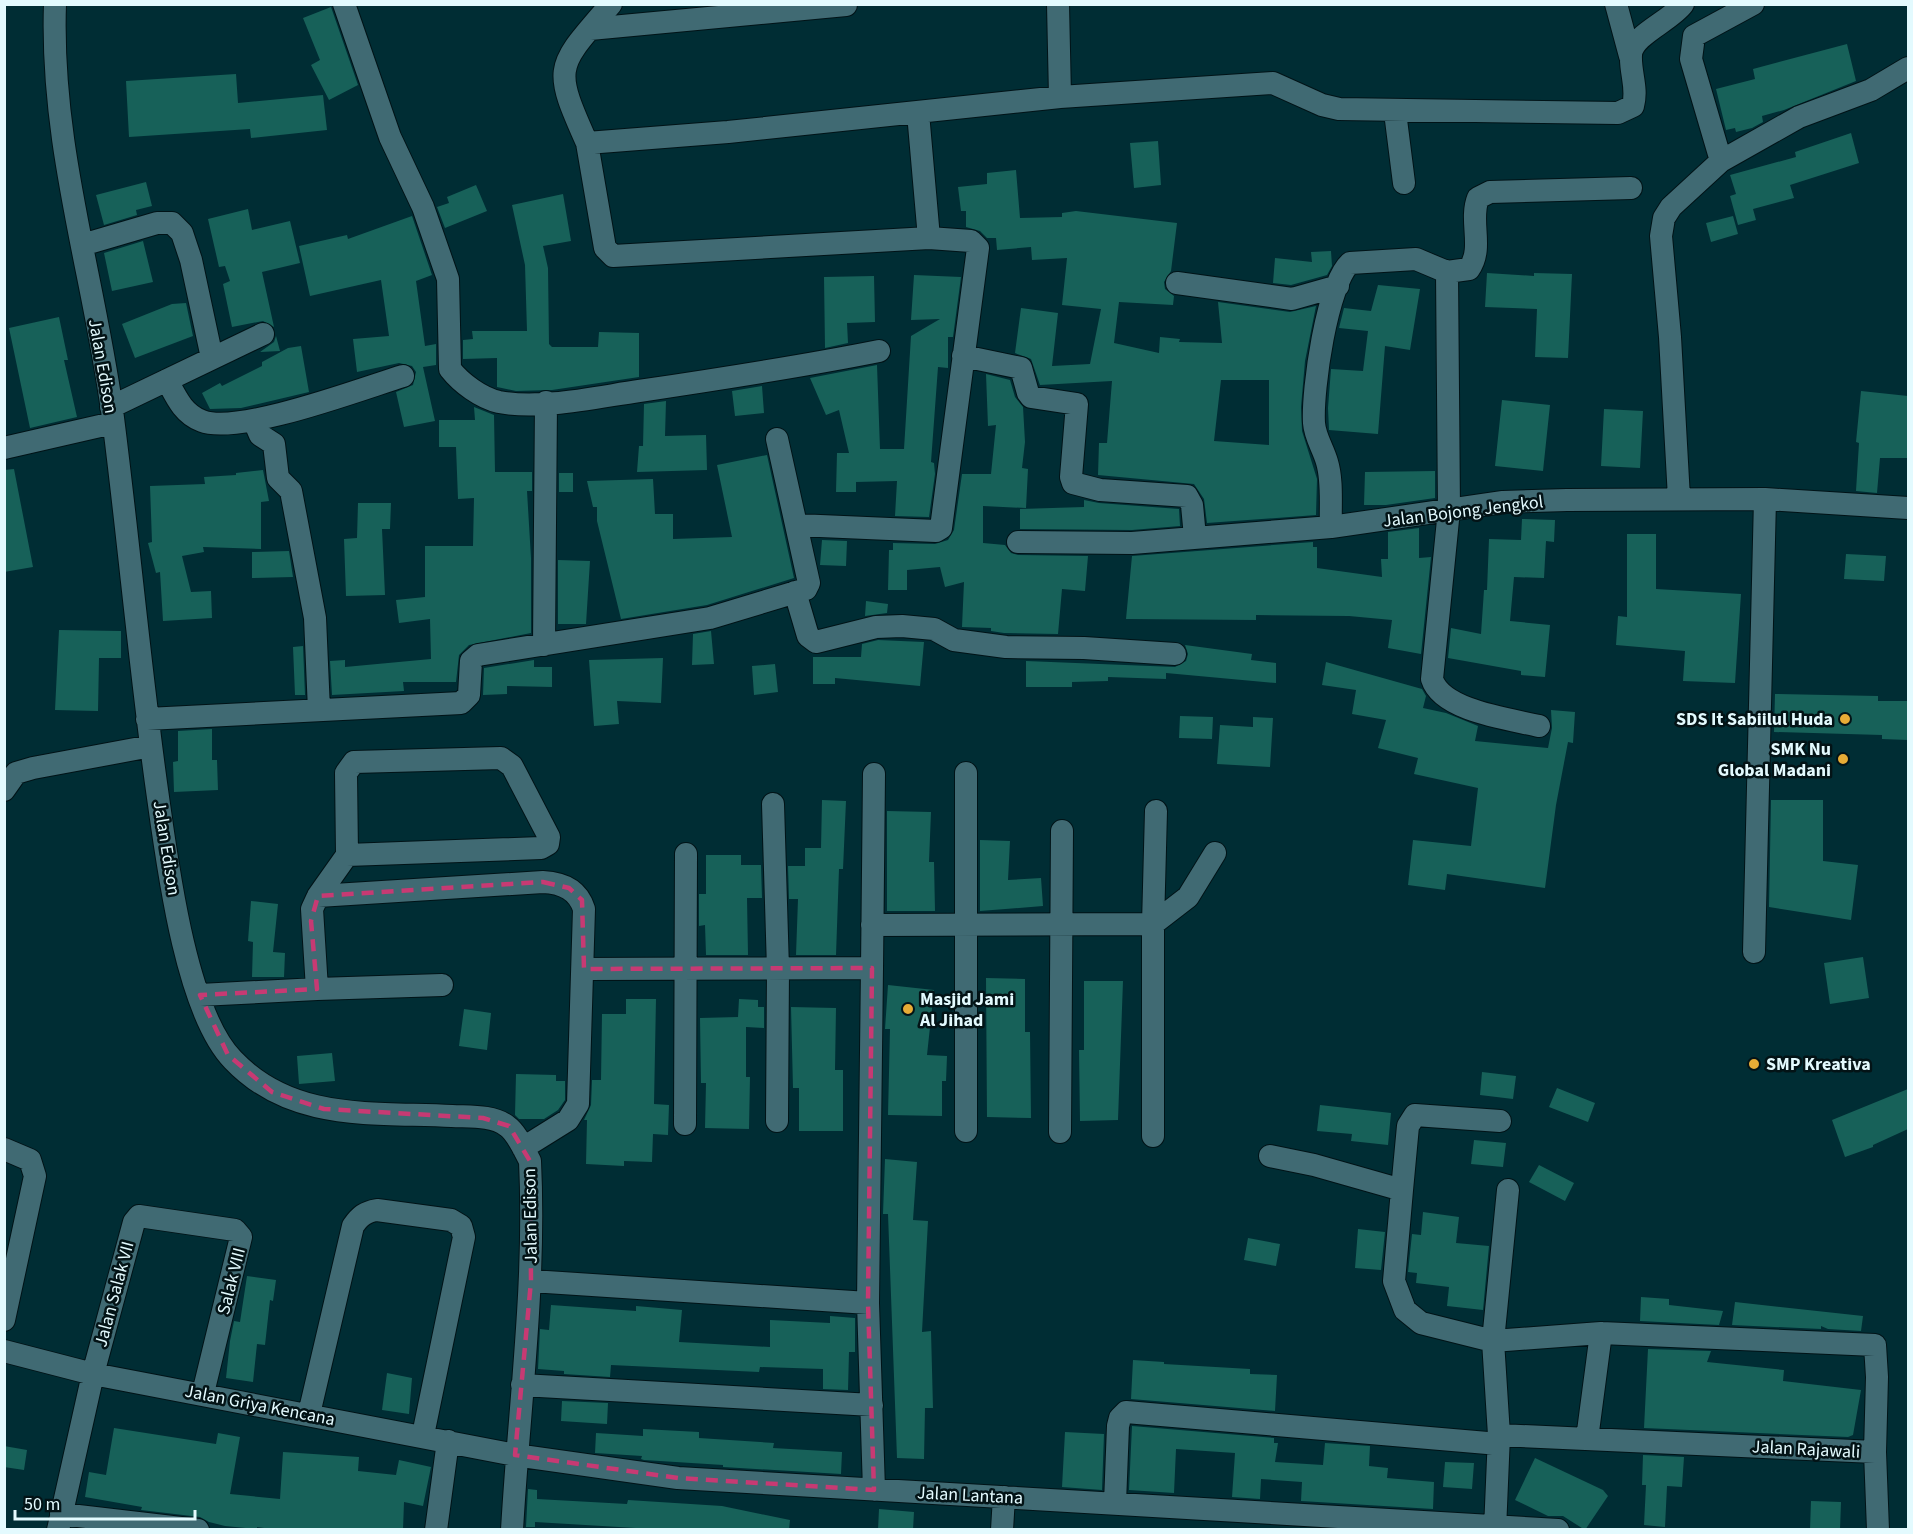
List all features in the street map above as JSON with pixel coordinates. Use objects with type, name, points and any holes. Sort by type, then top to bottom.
[{"type":"street","name":"Jalan Edison","points":[[55,4],[54,58],[57,111],[112,415],[147,719],[168,868],[188,959],[214,1033],[228,1055],[250,1077],[272,1092],[324,1109],[483,1118],[509,1126],[530,1161],[531,1281],[516,1455]]},
{"type":"street","points":[[344,4],[390,137],[423,207],[448,279],[450,369],[457,378],[496,401],[514,404],[546,402],[684,386],[879,351]]},
{"type":"street","points":[[611,4],[568,57],[564,78],[568,101],[587,143],[605,248],[613,256],[929,238],[971,241],[978,248],[941,528],[936,531],[797,525]]},
{"type":"street","points":[[1058,4],[1060,97]]},
{"type":"street","points":[[587,143],[918,113],[1060,97],[1273,83],[1322,105],[1339,109],[1395,112],[1618,113],[1633,106],[1636,96],[1630,56],[1616,4]]},
{"type":"street","points":[[1630,56],[1637,41],[1674,15],[1683,4]]},
{"type":"street","points":[[1721,161],[1691,59],[1694,36],[1753,4]]},
{"type":"street","points":[[590,29],[846,5]]},
{"type":"street","points":[[1679,498],[1670,337],[1661,236],[1664,218],[1671,207],[1721,161],[1799,117],[1871,90],[1908,69]]},
{"type":"street","points":[[1395,112],[1404,183]]},
{"type":"street","points":[[918,113],[929,238]]},
{"type":"street","points":[[1331,527],[1328,464],[1316,436],[1314,400],[1323,343],[1344,269],[1350,263],[1416,259],[1447,272],[1469,269],[1476,250],[1474,209],[1484,194],[1631,188]]},
{"type":"street","points":[[82,245],[157,223],[172,224],[182,233],[191,260],[212,358]]},
{"type":"street","points":[[1447,272],[1449,510],[1432,680],[1442,695],[1461,705],[1539,726]]},
{"type":"street","points":[[1177,283],[1292,299],[1338,286]]},
{"type":"street","points":[[4,448],[112,415],[167,380],[263,334]]},
{"type":"street","points":[[963,356],[1021,368],[1031,397],[1077,404],[1071,477],[1073,483],[1100,490],[1187,496],[1192,505],[1195,537]]},
{"type":"street","points":[[167,380],[179,404],[189,415],[202,421],[233,425],[254,421],[403,376]]},
{"type":"street","points":[[544,645],[546,402]]},
{"type":"street","points":[[254,421],[260,435],[274,444],[278,477],[291,491],[315,618],[319,710]]},
{"type":"street","points":[[147,719],[461,704],[469,694],[471,661],[474,657],[485,653],[710,618],[806,589],[808,583],[797,525],[777,439]]},
{"type":"street","name":"Jalan Bojong Jengkol","points":[[1018,542],[1119,544],[1331,527],[1503,502],[1679,498],[1765,499],[1908,508]]},
{"type":"street","points":[[1754,952],[1765,499]]},
{"type":"street","points":[[795,592],[808,636],[816,642],[876,627],[902,626],[934,629],[954,640],[1006,647],[1084,648],[1175,654]]},
{"type":"street","points":[[4,790],[16,773],[151,746]]},
{"type":"street","points":[[317,989],[312,909],[318,896],[347,855],[346,773],[354,762],[501,758],[512,766],[549,837],[548,844],[542,848],[347,855]]},
{"type":"street","points":[[966,773],[966,1131]]},
{"type":"street","points":[[874,774],[868,1303],[874,1490]]},
{"type":"street","points":[[773,804],[777,969],[777,1121]]},
{"type":"street","points":[[1153,1136],[1153,924],[1156,811]]},
{"type":"street","points":[[1060,1132],[1062,831]]},
{"type":"street","points":[[872,925],[1153,924],[1188,897],[1215,853]]},
{"type":"street","points":[[685,1124],[686,854]]},
{"type":"street","points":[[318,896],[543,882],[561,885],[577,894],[584,909],[584,969],[576,1110],[568,1120],[523,1148]]},
{"type":"street","points":[[584,969],[872,968]]},
{"type":"street","points":[[200,995],[442,985]]},
{"type":"street","name":"Jalan Rajawali","points":[[1114,1503],[1118,1426],[1120,1418],[1126,1412],[1499,1440],[1587,1439],[1875,1452],[1877,1366],[1875,1345],[1601,1333],[1492,1341],[1420,1323],[1405,1310],[1396,1289],[1393,1271],[1408,1126],[1415,1115],[1500,1121]]},
{"type":"street","points":[[4,1149],[30,1160],[35,1176],[4,1320]]},
{"type":"street","points":[[1270,1156],[1314,1165],[1402,1190]]},
{"type":"street","points":[[1495,1527],[1499,1440],[1492,1341],[1508,1190]]},
{"type":"street","points":[[309,1414],[353,1226],[358,1218],[377,1210],[452,1220],[461,1226],[464,1237],[423,1435]]},
{"type":"street","name":"Jalan Salak VII","points":[[59,1522],[93,1374],[134,1222],[139,1216]]},
{"type":"street","name":"Salak VIII","points":[[139,1216],[235,1230],[240,1237],[203,1394]]},
{"type":"street","points":[[531,1281],[868,1303]]},
{"type":"street","points":[[1587,1439],[1601,1333]]},
{"type":"street","name":"Jalan Griya Kencana","points":[[4,1351],[93,1374],[423,1435],[516,1455]]},
{"type":"street","points":[[522,1385],[872,1405]]},
{"type":"street","points":[[436,1530],[448,1441]]},
{"type":"street","points":[[1875,1452],[1878,1530]]},
{"type":"street","points":[[512,1530],[516,1455]]},
{"type":"street","name":"Jalan Lantana","points":[[516,1455],[678,1478],[1558,1530]]},
{"type":"street","points":[[1002,1530],[1004,1497]]},
{"type":"street","points":[[59,1522],[198,1530]]},
{"type":"highlighted area","points":[[543,882],[569,888],[582,900],[584,969],[872,968],[868,1303],[874,1490],[678,1478],[515,1455],[531,1281],[530,1161],[509,1126],[483,1118],[324,1109],[272,1092],[228,1055],[200,995],[317,989],[311,921],[318,896]]},
{"type":"building","points":[[331,7],[358,85],[329,100],[311,65],[320,60],[303,18]]},
{"type":"building","points":[[1847,44],[1856,81],[1784,110],[1762,116],[1763,122],[1752,128],[1736,132],[1735,128],[1726,130],[1716,89],[1755,79],[1753,69]]},
{"type":"building","points":[[236,74],[238,103],[323,95],[327,130],[251,138],[250,129],[129,137],[126,81]]},
{"type":"building","points":[[1851,133],[1859,163],[1790,185],[1794,198],[1753,209],[1756,220],[1738,225],[1730,196],[1736,194],[1730,175],[1796,157],[1795,152]]},
{"type":"building","points":[[1158,141],[1161,185],[1134,188],[1130,143]]},
{"type":"building","points":[[1016,170],[1020,218],[1062,217],[1062,213],[1076,211],[1177,223],[1171,271],[1164,282],[1165,289],[1174,296],[1173,305],[1119,302],[1114,343],[1159,353],[1160,337],[1180,339],[1179,342],[1222,343],[1218,302],[1290,312],[1316,306],[1305,361],[1301,407],[1302,431],[1317,479],[1316,515],[1207,523],[1204,499],[1194,484],[1098,475],[1099,443],[1107,443],[1112,381],[1040,385],[1031,359],[1015,353],[1021,308],[1058,313],[1052,366],[1090,364],[1101,309],[1062,305],[1067,258],[1032,260],[1031,247],[997,250],[996,238],[987,238],[980,231],[966,227],[966,211],[961,211],[958,187],[987,184],[987,173]],"holes":[[[1221,380],[1269,380],[1269,445],[1214,441]]]},
{"type":"building","points":[[146,182],[152,206],[136,210],[137,215],[104,225],[96,195]]},
{"type":"building","points":[[476,185],[487,211],[445,228],[437,207],[449,203],[447,197]]},
{"type":"building","points":[[563,194],[571,241],[543,246],[548,268],[549,344],[552,347],[598,347],[599,332],[639,333],[639,377],[552,390],[516,391],[497,387],[497,358],[463,359],[463,340],[473,339],[472,331],[527,331],[525,265],[512,205]]},
{"type":"building","points":[[248,209],[252,230],[290,221],[300,263],[262,272],[274,327],[263,321],[232,327],[223,284],[230,281],[225,266],[219,267],[208,219]]},
{"type":"building","points":[[412,216],[432,275],[416,281],[425,346],[436,344],[436,365],[423,367],[435,421],[404,427],[396,392],[413,385],[416,372],[412,366],[399,363],[357,372],[353,339],[389,336],[381,280],[310,296],[299,246],[347,235],[348,239]]},
{"type":"building","points":[[1733,216],[1738,234],[1711,242],[1706,223]]},
{"type":"building","points":[[143,241],[153,282],[112,291],[104,253]]},
{"type":"building","points":[[1331,251],[1332,266],[1327,275],[1291,285],[1273,283],[1275,258],[1312,262],[1311,252]]},
{"type":"building","points":[[1487,273],[1534,276],[1534,273],[1572,274],[1568,358],[1535,357],[1537,309],[1485,307]]},
{"type":"building","points":[[914,275],[961,277],[953,337],[948,337],[948,368],[938,367],[931,462],[934,463],[935,474],[929,517],[895,516],[897,481],[856,482],[856,492],[836,492],[837,453],[849,453],[839,410],[826,415],[810,378],[877,365],[880,449],[904,449],[911,336],[940,319],[911,320]]},
{"type":"building","points":[[874,276],[875,322],[847,323],[848,343],[825,348],[824,277]]},
{"type":"building","points":[[1378,285],[1420,289],[1410,350],[1385,346],[1378,434],[1329,430],[1331,369],[1363,371],[1368,331],[1339,328],[1344,308],[1371,311]]},
{"type":"building","points":[[186,303],[193,336],[135,358],[122,324],[172,304]]},
{"type":"building","points":[[59,317],[68,360],[64,360],[77,417],[30,428],[9,328]]},
{"type":"building","points":[[276,336],[280,351],[260,352],[274,342]]},
{"type":"building","points":[[301,346],[309,392],[241,408],[210,409],[202,393],[220,383],[222,386],[262,366],[262,362],[288,348]]},
{"type":"building","points":[[986,374],[1010,380],[1015,397],[1023,407],[1025,442],[1022,468],[1028,469],[1026,508],[983,506],[983,543],[1005,545],[1011,553],[1018,555],[1088,556],[1085,591],[1062,589],[1058,634],[1004,633],[991,631],[991,628],[962,627],[964,582],[945,587],[940,567],[907,570],[907,590],[888,590],[889,550],[893,550],[893,543],[935,544],[948,540],[954,530],[962,474],[991,474],[996,425],[988,426]]},
{"type":"building","points":[[762,386],[764,413],[735,416],[732,391]]},
{"type":"building","points":[[1861,391],[1908,396],[1908,458],[1880,458],[1877,493],[1856,491],[1859,443],[1856,442]]},
{"type":"building","points":[[1502,400],[1550,405],[1543,471],[1495,466]]},
{"type":"building","points":[[666,401],[665,436],[706,435],[707,470],[637,472],[639,446],[643,446],[644,404]]},
{"type":"building","points":[[474,407],[494,415],[495,472],[532,472],[532,491],[527,491],[531,558],[531,633],[469,645],[459,655],[456,682],[403,682],[404,691],[332,695],[330,661],[345,660],[345,667],[431,659],[430,619],[399,623],[396,600],[425,597],[425,546],[473,546],[474,498],[458,499],[456,447],[439,447],[439,420],[475,420]]},
{"type":"building","points":[[1604,409],[1643,411],[1640,468],[1601,466]]},
{"type":"building","points":[[767,455],[794,578],[707,605],[621,619],[597,521],[597,507],[593,507],[587,481],[653,479],[655,514],[673,514],[673,539],[732,537],[717,465]]},
{"type":"building","points":[[14,469],[33,567],[4,572],[4,470]]},
{"type":"building","points":[[263,470],[269,501],[261,502],[261,549],[203,547],[204,552],[182,556],[191,592],[211,591],[212,618],[163,621],[160,572],[156,573],[148,543],[152,542],[150,486],[205,484],[204,477]]},
{"type":"building","points":[[1435,471],[1435,498],[1386,505],[1364,505],[1365,472]]},
{"type":"building","points":[[559,473],[573,473],[573,492],[559,492]]},
{"type":"building","points":[[1084,500],[1179,509],[1180,526],[1132,530],[1020,529],[1020,509],[1084,507]]},
{"type":"building","points":[[358,503],[391,503],[390,529],[382,529],[385,595],[346,596],[344,539],[357,538]]},
{"type":"building","points":[[1522,519],[1555,520],[1554,542],[1546,541],[1544,578],[1514,577],[1510,621],[1550,625],[1545,677],[1521,675],[1521,671],[1448,658],[1451,628],[1481,634],[1484,590],[1487,590],[1489,539],[1521,540]]},
{"type":"building","points":[[1419,528],[1419,558],[1431,557],[1421,654],[1388,648],[1392,620],[1349,616],[1256,615],[1256,620],[1126,619],[1132,556],[1313,542],[1313,547],[1317,547],[1317,568],[1382,577],[1381,559],[1388,559],[1388,532]]},
{"type":"building","points":[[1627,534],[1656,534],[1656,589],[1741,594],[1735,683],[1683,681],[1685,651],[1616,645],[1618,616],[1627,617]]},
{"type":"building","points":[[822,540],[847,541],[846,566],[820,565]]},
{"type":"building","points":[[289,551],[293,577],[252,578],[252,552]]},
{"type":"building","points":[[1846,554],[1886,556],[1884,581],[1844,579]]},
{"type":"building","points":[[558,560],[590,561],[586,624],[558,624]]},
{"type":"building","points":[[866,601],[888,604],[887,613],[865,616]]},
{"type":"building","points":[[59,630],[121,631],[121,658],[99,658],[98,711],[55,710]]},
{"type":"building","points":[[711,631],[714,664],[692,665],[693,634]]},
{"type":"building","points":[[878,640],[924,642],[920,686],[835,678],[835,684],[813,684],[813,657],[861,657],[862,644]]},
{"type":"building","points":[[1185,645],[1252,654],[1251,660],[1276,663],[1276,683],[1166,673],[1166,679],[1108,677],[1108,681],[1072,682],[1072,687],[1026,687],[1026,661],[1175,667],[1186,661],[1188,654]]},
{"type":"building","points":[[303,646],[305,695],[295,695],[293,647]]},
{"type":"building","points":[[663,658],[661,703],[617,701],[619,724],[594,726],[589,660]]},
{"type":"building","points":[[534,660],[534,667],[552,667],[552,687],[507,686],[507,694],[483,695],[484,668]]},
{"type":"building","points":[[1326,662],[1422,689],[1426,696],[1423,708],[1446,713],[1478,726],[1475,741],[1548,748],[1552,728],[1551,710],[1575,712],[1573,743],[1568,742],[1556,805],[1545,888],[1447,874],[1445,890],[1408,885],[1413,840],[1471,846],[1478,788],[1414,774],[1418,758],[1378,748],[1386,720],[1352,714],[1356,690],[1322,685]]},
{"type":"building","points":[[775,664],[778,692],[754,695],[752,666]]},
{"type":"building","points":[[1775,694],[1878,696],[1878,701],[1908,701],[1908,740],[1882,739],[1882,735],[1774,732]]},
{"type":"building","points":[[1180,716],[1213,717],[1212,739],[1179,738]]},
{"type":"building","points":[[1253,717],[1273,718],[1270,767],[1217,764],[1220,725],[1253,727]]},
{"type":"building","points":[[212,729],[212,760],[217,760],[218,790],[174,792],[173,762],[178,761],[178,731]]},
{"type":"building","points":[[822,800],[846,801],[843,869],[839,869],[836,955],[796,955],[798,899],[789,899],[788,866],[805,866],[805,848],[821,848]]},
{"type":"building","points":[[1771,800],[1823,800],[1823,861],[1858,865],[1851,920],[1769,907]]},
{"type":"building","points":[[887,811],[931,812],[929,862],[934,862],[935,911],[887,911]]},
{"type":"building","points":[[980,840],[1010,841],[1008,880],[1041,878],[1043,906],[980,911]]},
{"type":"building","points":[[706,855],[741,855],[741,865],[761,865],[762,898],[747,898],[748,955],[706,955],[705,925],[699,926],[699,894],[706,894]]},
{"type":"building","points":[[251,901],[278,904],[273,952],[285,953],[284,977],[252,977],[253,942],[248,941]]},
{"type":"building","points":[[1863,957],[1869,998],[1830,1004],[1824,963]]},
{"type":"building","points":[[986,978],[1025,979],[1025,1032],[1030,1032],[1031,1118],[987,1117]]},
{"type":"building","points":[[1084,981],[1123,981],[1118,1120],[1080,1121],[1079,1050],[1084,1050]]},
{"type":"building","points":[[888,985],[934,990],[927,1055],[947,1056],[946,1081],[942,1081],[942,1116],[888,1115],[890,1029],[885,1029]]},
{"type":"building","points":[[626,999],[656,999],[654,1104],[669,1105],[668,1135],[653,1134],[652,1162],[624,1161],[624,1166],[586,1164],[587,1120],[584,1120],[591,1105],[592,1080],[601,1080],[602,1014],[626,1014]]},
{"type":"building","points":[[739,999],[758,1000],[758,1007],[764,1007],[764,1028],[746,1027],[746,1077],[750,1077],[749,1129],[705,1128],[706,1083],[701,1083],[700,1018],[738,1017]]},
{"type":"building","points":[[791,1007],[836,1008],[835,1070],[843,1070],[843,1131],[799,1131],[799,1088],[793,1088]]},
{"type":"building","points":[[464,1009],[491,1013],[487,1050],[459,1046]]},
{"type":"building","points":[[332,1053],[335,1081],[299,1084],[297,1056]]},
{"type":"building","points":[[1482,1072],[1516,1076],[1513,1099],[1480,1095]]},
{"type":"building","points":[[516,1074],[556,1075],[556,1081],[565,1081],[565,1100],[558,1110],[544,1119],[519,1119],[515,1115]]},
{"type":"building","points":[[1557,1088],[1595,1103],[1588,1122],[1549,1107]]},
{"type":"building","points":[[1908,1089],[1908,1129],[1873,1147],[1845,1157],[1832,1120]]},
{"type":"building","points":[[1320,1105],[1391,1113],[1388,1145],[1351,1141],[1352,1134],[1317,1131]]},
{"type":"building","points":[[1474,1140],[1506,1143],[1503,1167],[1471,1164]]},
{"type":"building","points":[[885,1159],[917,1162],[913,1220],[928,1221],[922,1332],[931,1331],[933,1408],[925,1408],[924,1459],[897,1458],[888,1214],[883,1214]]},
{"type":"building","points":[[1539,1165],[1574,1183],[1565,1201],[1529,1182]]},
{"type":"building","points":[[1423,1212],[1459,1217],[1456,1243],[1489,1246],[1483,1310],[1447,1306],[1449,1287],[1416,1283],[1417,1273],[1408,1272],[1412,1234],[1421,1235]]},
{"type":"building","points":[[1358,1229],[1385,1232],[1381,1270],[1355,1268]]},
{"type":"building","points":[[1248,1238],[1280,1244],[1276,1266],[1244,1260]]},
{"type":"building","points":[[247,1276],[276,1280],[273,1301],[270,1300],[265,1345],[257,1344],[253,1382],[226,1378],[234,1321],[240,1322]]},
{"type":"building","points":[[1641,1297],[1669,1299],[1669,1305],[1723,1311],[1719,1325],[1640,1321]]},
{"type":"building","points":[[1735,1302],[1863,1316],[1861,1331],[1828,1329],[1821,1326],[1821,1329],[1732,1325]]},
{"type":"building","points":[[551,1305],[636,1311],[636,1306],[682,1310],[679,1342],[770,1347],[770,1320],[830,1323],[830,1316],[855,1318],[855,1352],[849,1352],[848,1390],[823,1389],[823,1369],[760,1367],[759,1372],[611,1365],[610,1377],[564,1374],[564,1371],[538,1369],[540,1329],[549,1330]]},
{"type":"building","points":[[1648,1349],[1711,1351],[1707,1362],[1784,1370],[1783,1381],[1861,1390],[1853,1435],[1848,1437],[1644,1428]]},
{"type":"building","points":[[1133,1360],[1250,1369],[1250,1374],[1277,1375],[1275,1411],[1131,1399]]},
{"type":"building","points":[[387,1373],[412,1378],[409,1414],[382,1410]]},
{"type":"building","points":[[562,1401],[608,1403],[607,1424],[561,1421]]},
{"type":"building","points":[[1132,1426],[1274,1438],[1274,1443],[1278,1443],[1275,1462],[1323,1465],[1325,1443],[1370,1446],[1369,1466],[1388,1468],[1387,1478],[1434,1482],[1433,1509],[1301,1501],[1302,1482],[1261,1479],[1260,1499],[1232,1497],[1235,1453],[1176,1449],[1174,1493],[1129,1490]]},
{"type":"building","points":[[114,1428],[216,1444],[218,1433],[240,1437],[230,1494],[280,1499],[283,1452],[359,1457],[358,1471],[396,1475],[399,1460],[431,1467],[423,1506],[404,1502],[403,1530],[278,1530],[225,1526],[200,1517],[141,1510],[142,1507],[85,1497],[89,1472],[106,1475]]},
{"type":"building","points":[[643,1429],[699,1432],[699,1438],[774,1443],[773,1448],[842,1452],[841,1474],[723,1467],[723,1465],[644,1460],[641,1459],[642,1456],[595,1453],[596,1433],[643,1436]]},
{"type":"building","points":[[1065,1432],[1104,1434],[1102,1490],[1062,1487]]},
{"type":"building","points":[[4,1446],[27,1450],[24,1470],[4,1467]]},
{"type":"building","points":[[1643,1455],[1684,1457],[1682,1487],[1667,1486],[1665,1527],[1644,1525],[1646,1485],[1642,1485]]},
{"type":"building","points":[[1535,1458],[1603,1490],[1608,1496],[1585,1530],[1563,1516],[1548,1516],[1515,1500]]},
{"type":"building","points":[[1445,1462],[1474,1463],[1472,1489],[1443,1487]]},
{"type":"building","points":[[528,1489],[537,1490],[537,1499],[627,1504],[628,1500],[722,1506],[790,1520],[789,1530],[669,1530],[535,1522],[535,1527],[526,1527]]},
{"type":"building","points":[[1811,1501],[1841,1502],[1840,1530],[1810,1530]]},
{"type":"building","points":[[879,1509],[914,1512],[913,1530],[878,1530]]},
{"type":"place","name":"SDS It Sabiilul Huda","points":[[1845,719]]},
{"type":"place","name":"SMK Nu Global Madani","points":[[1843,759]]},
{"type":"place","name":"Masjid Jami Al Jihad","points":[[908,1009]]},
{"type":"place","name":"SMP Kreativa","points":[[1754,1064]]}]
